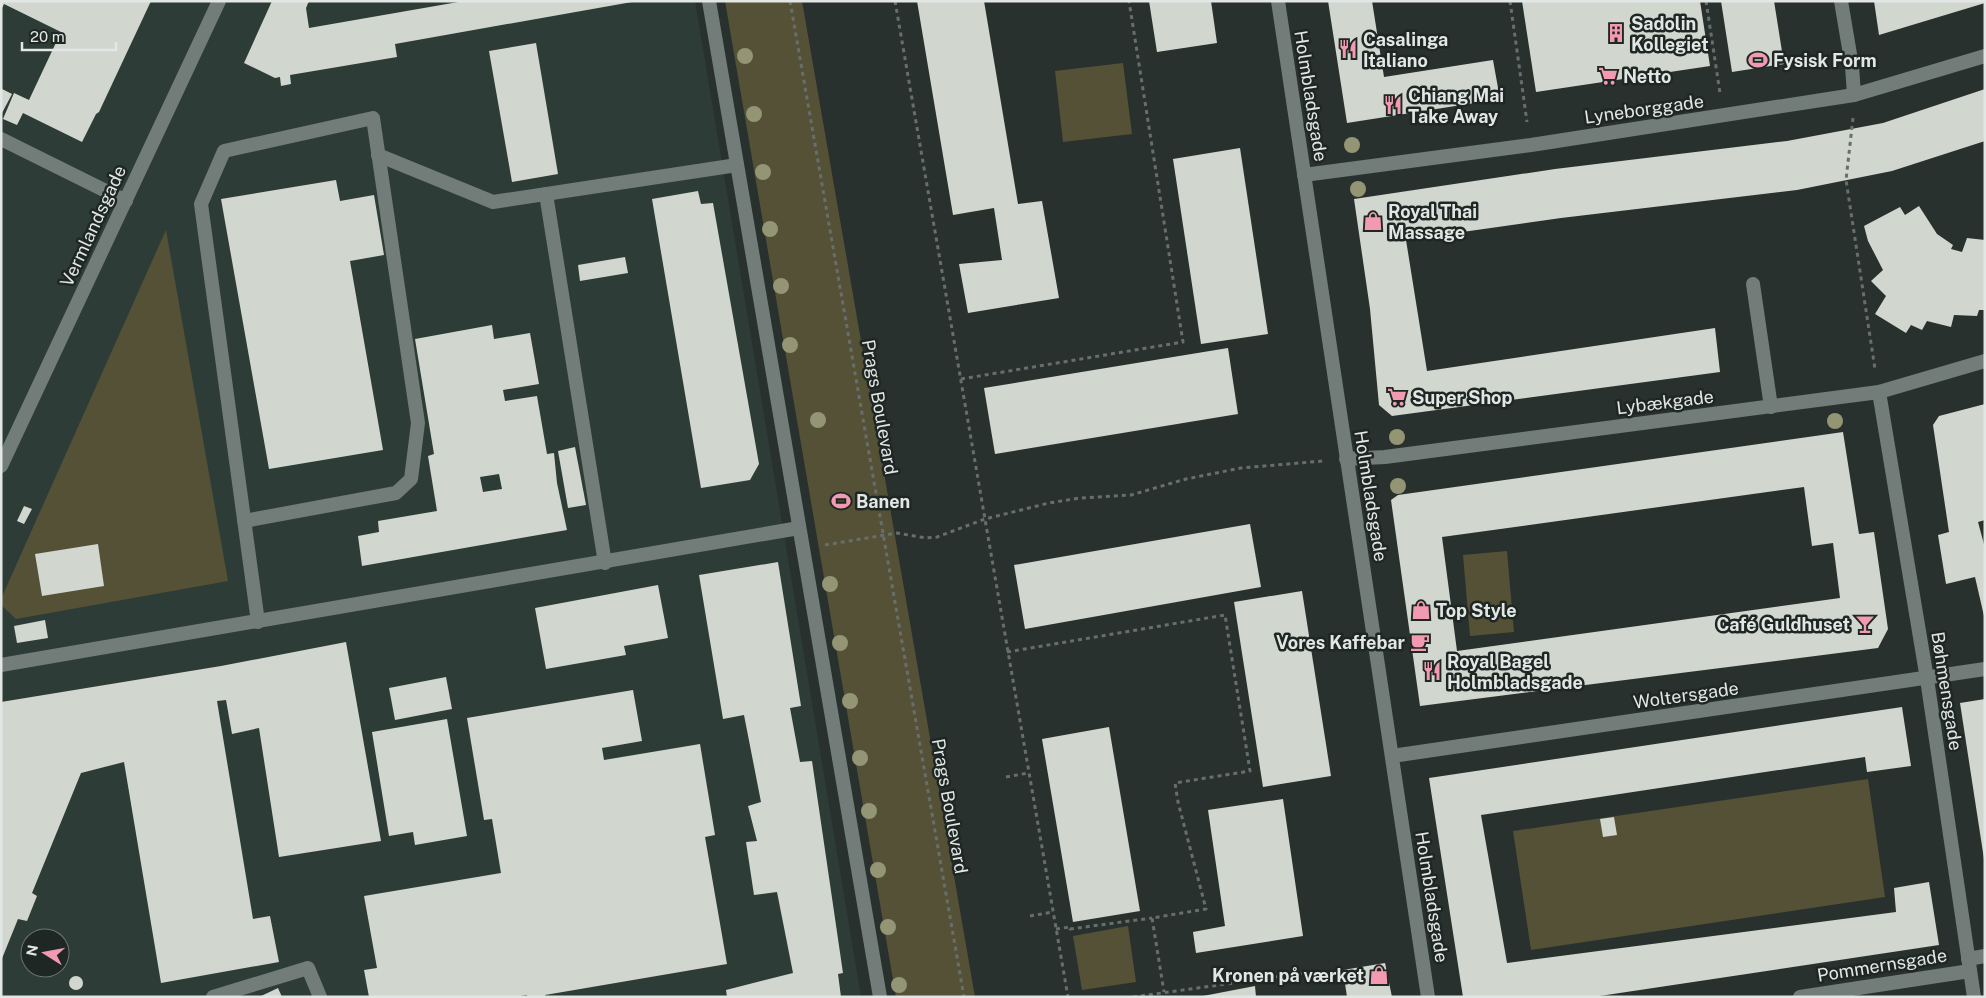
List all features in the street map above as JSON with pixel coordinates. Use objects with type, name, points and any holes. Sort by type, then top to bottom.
[{"type":"street","name":"Vermlandsgade","points":[[1,466],[219,1]]},
{"type":"street","points":[[709,1],[880,997]]},
{"type":"street","name":"Holmbladsgade","points":[[1278,1],[1428,997]]},
{"type":"street","points":[[1841,1],[1852,66],[1854,95]]},
{"type":"street","name":"Lyneborggade","points":[[1304,175],[1531,144],[1854,95],[1985,56]]},
{"type":"street","points":[[244,521],[396,493],[411,479],[418,423],[373,118],[224,151],[201,204],[244,521],[258,622]]},
{"type":"street","points":[[1,139],[126,201]]},
{"type":"street","points":[[378,155],[493,202],[737,165]]},
{"type":"street","points":[[546,194],[604,563]]},
{"type":"street","points":[[1753,284],[1771,407]]},
{"type":"street","name":"Lybækgade","points":[[1346,459],[1384,457],[1879,392],[1985,361]]},
{"type":"street","name":"Bøhmensgade","points":[[1879,392],[1926,679],[1974,997]]},
{"type":"street","points":[[1,665],[604,563],[798,528]]},
{"type":"street","name":"Woltersgade","points":[[1392,756],[1985,669]]},
{"type":"street","name":"Pommernsgade","points":[[1800,997],[1969,965],[1985,956]]},
{"type":"street","points":[[213,997],[308,968],[320,997]]},
{"type":"path","name":"Prags Boulevard","points":[[790,1],[964,997]]},
{"type":"path","points":[[895,1],[1068,997]]},
{"type":"path","points":[[961,380],[1183,342],[1129,1]]},
{"type":"path","points":[[1510,1],[1531,144]]},
{"type":"path","points":[[1706,1],[1723,116]]},
{"type":"path","points":[[1854,95],[1846,180],[1879,392]]},
{"type":"path","points":[[802,549],[897,533],[926,538],[937,537],[985,519],[1049,503],[1080,498],[1131,494],[1186,479],[1241,468],[1346,459]]},
{"type":"path","points":[[1007,652],[1225,615],[1250,771],[1175,783],[1178,802],[1206,909],[1070,929],[1070,927],[1056,929]]},
{"type":"path","points":[[1006,776],[1028,773]]},
{"type":"path","points":[[1030,916],[1053,912]]},
{"type":"path","points":[[1152,918],[1164,992]]},
{"type":"path","points":[[1133,997],[1305,973]]},
{"type":"shaded area","points":[[1,1],[695,1],[861,997],[1,997]]},
{"type":"shaded area","points":[[725,1],[802,1],[975,997],[896,997]]},
{"type":"shaded area","points":[[1123,63],[1132,134],[1063,142],[1055,71]]},
{"type":"shaded area","points":[[166,230],[228,581],[16,619],[1,605],[1,599]]},
{"type":"shaded area","points":[[1507,551],[1514,632],[1470,636],[1463,555]]},
{"type":"shaded area","points":[[1868,779],[1885,897],[1531,950],[1513,831]]},
{"type":"shaded area","points":[[1128,926],[1136,982],[1082,990],[1073,936]]},
{"type":"building","points":[[1,1],[151,1],[99,112],[96,114],[82,142],[23,113],[17,125],[3,119],[14,93],[29,100],[61,32],[4,4],[1,10]]},
{"type":"building","points":[[272,1],[309,1],[306,8],[309,28],[464,1],[632,2],[395,44],[397,57],[290,75],[291,84],[281,86],[280,77],[275,78],[244,63]]},
{"type":"building","points":[[917,1],[984,1],[1018,204],[1042,201],[1059,298],[968,313],[959,264],[1002,260],[994,208],[953,215]]},
{"type":"building","points":[[1149,1],[1211,1],[1217,43],[1157,52]]},
{"type":"building","points":[[1328,1],[1372,1],[1384,77],[1493,60],[1500,99],[1347,123]]},
{"type":"building","name":"Sadolin Kollegiet","points":[[1522,1],[1700,1],[1710,66],[1536,92]]},
{"type":"building","points":[[1721,1],[1774,1],[1784,64],[1732,72]]},
{"type":"building","points":[[1874,1],[1985,1],[1985,3],[1879,35]]},
{"type":"building","points":[[536,43],[558,174],[512,182],[489,51]]},
{"type":"building","points":[[1985,89],[1985,141],[1892,171],[1797,190],[1561,218],[1406,240],[1427,371],[1715,328],[1720,372],[1392,416],[1379,405],[1370,309],[1354,199],[1555,169],[1787,141],[1883,123]]},
{"type":"building","points":[[1,90],[12,94],[1,115]]},
{"type":"building","points":[[1240,148],[1268,334],[1201,344],[1173,159]]},
{"type":"building","points":[[336,180],[340,201],[374,195],[384,255],[350,261],[383,450],[269,469],[221,199]]},
{"type":"building","points":[[698,191],[701,204],[713,203],[759,464],[750,480],[701,488],[652,199]]},
{"type":"building","points":[[1919,206],[1937,234],[1953,245],[1951,249],[1962,252],[1967,238],[1985,240],[1985,310],[1979,310],[1977,316],[1954,315],[1951,327],[1927,321],[1922,330],[1911,325],[1906,333],[1875,314],[1886,296],[1871,281],[1883,270],[1868,241],[1864,226],[1900,207],[1905,215]]},
{"type":"building","points":[[625,257],[628,273],[580,281],[578,265]]},
{"type":"building","points":[[492,325],[494,339],[530,333],[539,384],[503,390],[505,401],[537,396],[547,454],[554,453],[557,483],[567,530],[362,566],[358,536],[379,532],[378,521],[437,511],[428,456],[434,454],[415,339]],"holes":[[[499,474],[502,489],[483,492],[480,477]]]},
{"type":"building","points":[[1228,348],[1238,414],[995,454],[984,388]]},
{"type":"building","points":[[1985,404],[1985,520],[1978,522],[1985,548],[1984,616],[1975,577],[1946,584],[1938,535],[1949,532],[1933,425],[1939,416]]},
{"type":"building","points":[[1843,432],[1859,534],[1874,532],[1888,629],[1878,648],[1420,706],[1391,500],[1398,495]],"holes":[[[1804,487],[1812,546],[1833,543],[1840,598],[1457,651],[1442,537]]]},
{"type":"building","points":[[575,447],[586,505],[568,508],[558,451]]},
{"type":"building","points":[[24,506],[32,509],[24,524],[17,521]]},
{"type":"building","points":[[1250,524],[1261,587],[1025,629],[1014,565]]},
{"type":"building","points":[[98,544],[104,586],[42,596],[35,554]]},
{"type":"building","points":[[778,562],[801,706],[790,708],[800,762],[812,761],[843,973],[838,974],[841,997],[727,997],[726,990],[793,973],[777,892],[754,895],[746,842],[757,841],[748,806],[761,802],[744,715],[723,719],[699,575]]},
{"type":"building","points":[[658,585],[668,638],[624,646],[626,655],[546,669],[535,608]]},
{"type":"building","points":[[1302,591],[1331,776],[1263,787],[1234,602]]},
{"type":"building","points":[[45,620],[48,638],[17,643],[14,626]]},
{"type":"building","points":[[346,642],[381,841],[279,857],[259,728],[232,734],[226,700],[217,701],[253,919],[270,916],[279,962],[161,983],[124,762],[81,773],[32,893],[37,896],[27,921],[18,919],[1,961],[1,702],[221,666]]},
{"type":"building","points":[[446,677],[452,709],[395,720],[389,688]]},
{"type":"building","points":[[633,690],[642,741],[602,748],[604,760],[700,744],[715,835],[705,837],[727,964],[545,995],[546,997],[527,997],[527,995],[514,997],[369,997],[364,970],[377,968],[364,896],[501,873],[492,819],[484,820],[467,718]]},
{"type":"building","points":[[1985,699],[1985,859],[1984,859],[1960,703]]},
{"type":"building","points":[[1902,707],[1911,766],[1867,772],[1865,757],[1481,815],[1507,963],[1896,912],[1894,888],[1929,882],[1939,945],[1593,997],[1463,997],[1429,778]]},
{"type":"building","points":[[447,719],[467,836],[415,845],[413,832],[389,836],[372,732]]},
{"type":"building","points":[[1109,727],[1140,911],[1073,922],[1042,739]]},
{"type":"building","points":[[1283,799],[1303,936],[1196,953],[1193,932],[1225,926],[1208,810]]},
{"type":"building","points":[[1614,817],[1617,835],[1603,837],[1600,819]]},
{"type":"building","points":[[1385,963],[1392,997],[1347,997],[1343,970]]},
{"type":"building","points":[[73,976],[79,976],[83,983],[79,990],[73,990],[69,986],[69,980]]},
{"type":"building","points":[[1255,986],[1256,997],[1203,997],[1203,996]]},
{"type":"building","points":[[278,988],[282,997],[259,997]]},
{"type":"place","name":"Sadolin Kollegiet","points":[[1616,33]]},
{"type":"place","name":"Casalinga Italiano","points":[[1348,49]]},
{"type":"place","name":"Fysisk Form","points":[[1758,60]]},
{"type":"place","name":"Netto","points":[[1608,76]]},
{"type":"place","name":"Chiang Mai Take Away","points":[[1393,105]]},
{"type":"place","name":"Royal Thai Massage","points":[[1373,221]]},
{"type":"place","name":"Super Shop","points":[[1397,397]]},
{"type":"place","name":"Banen","points":[[841,501]]},
{"type":"place","name":"Top Style","points":[[1421,610]]},
{"type":"place","name":"Café Guldhuset","points":[[1865,624]]},
{"type":"place","name":"Vores Kaffebar","points":[[1420,642]]},
{"type":"place","name":"Royal Bagel Holmbladsgade","points":[[1432,671]]},
{"type":"place","name":"Kronen på værket","points":[[1379,975]]}]
